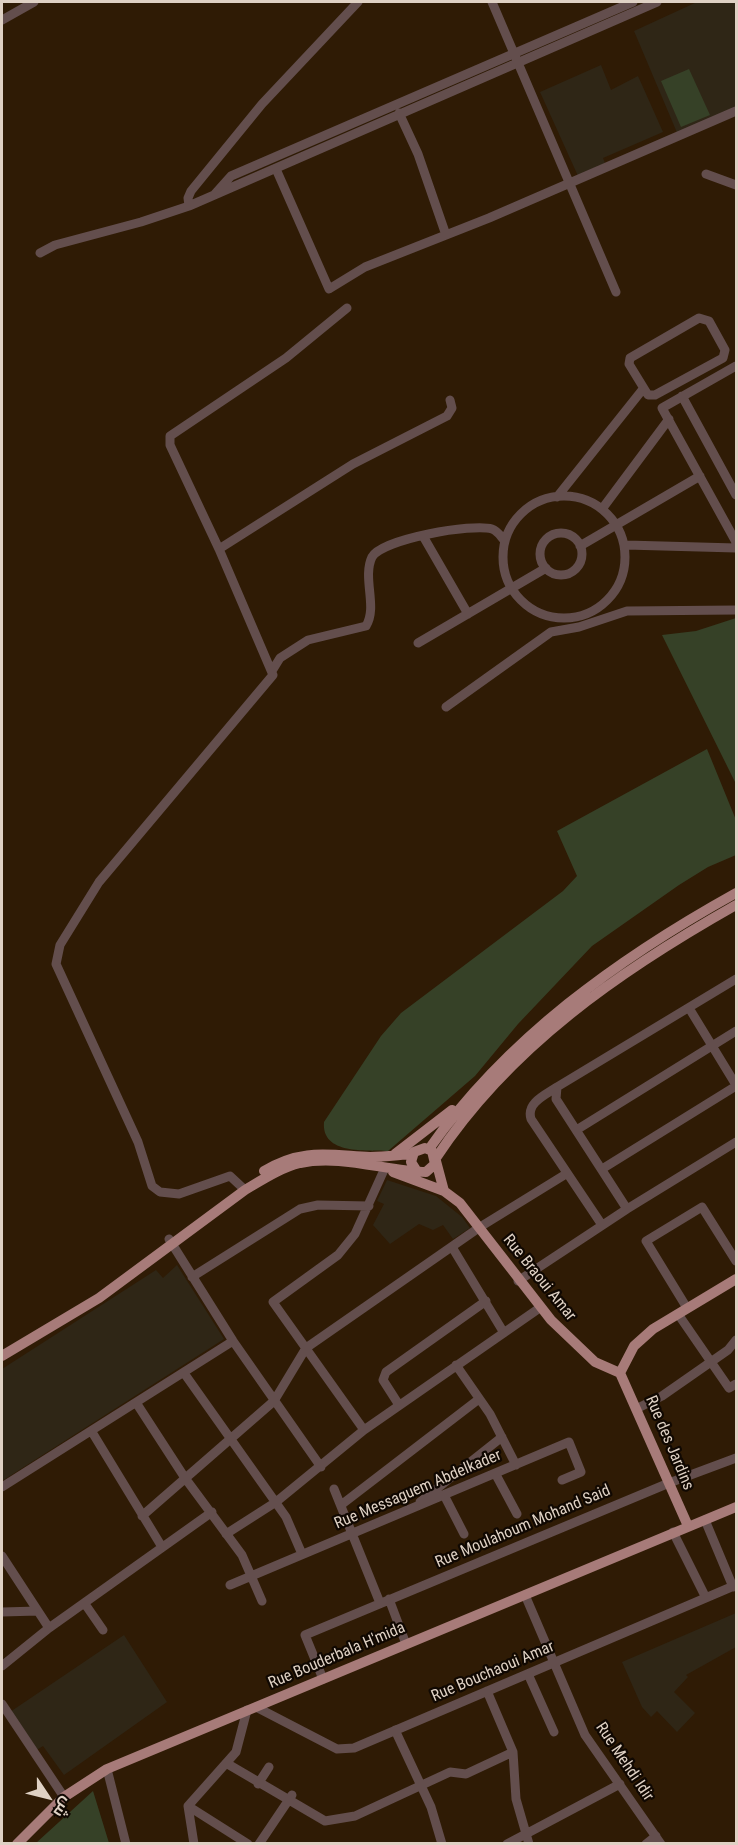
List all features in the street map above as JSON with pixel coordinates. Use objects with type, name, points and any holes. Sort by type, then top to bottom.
[{"type":"main road","points":[[390,1157],[438,1121],[476,1088],[540,1026],[612,970],[736,893]]},
{"type":"main road","points":[[243,1188],[270,1174],[299,1164],[321,1160],[430,1171],[459,1125],[509,1067],[559,1023],[647,958],[736,905]]},
{"type":"main road","points":[[429,1149],[476,1088]]},
{"type":"main road","points":[[2,1356],[99,1298],[170,1242],[285,1160],[303,1154],[390,1157],[413,1154],[421,1148],[429,1149],[436,1159],[444,1191]]},
{"type":"main road","points":[[413,1154],[411,1162],[416,1170]]},
{"type":"main road","points":[[366,1166],[444,1191]]},
{"type":"main road","name":"Rue Braoui Amar","points":[[416,1170],[460,1203],[518,1281],[595,1362],[620,1373]]},
{"type":"main road","points":[[2,1349],[72,1308],[170,1242]]},
{"type":"main road","points":[[620,1373],[634,1346],[654,1329],[736,1279]]},
{"type":"main road","name":"Rue des Jardins","points":[[620,1373],[638,1408],[688,1526]]},
{"type":"main road","name":"Rue Bouderbala H'mida","points":[[16,1844],[64,1797],[107,1769],[256,1710],[323,1679],[736,1507]]},
{"type":"street","points":[[2,20],[34,2]]},
{"type":"street","points":[[189,206],[188,198],[191,191],[242,126],[358,2]]},
{"type":"street","points":[[492,2],[616,292]]},
{"type":"street","points":[[40,253],[56,245],[141,222],[189,206],[399,114],[633,2]]},
{"type":"street","points":[[214,195],[231,176],[516,57],[657,2]]},
{"type":"street","points":[[276,168],[329,289],[365,267],[568,184],[736,111]]},
{"type":"street","points":[[399,114],[418,154],[446,235]]},
{"type":"street","points":[[706,174],[736,185]]},
{"type":"street","points":[[272,670],[219,549],[170,446],[170,436],[286,358],[347,308]]},
{"type":"street","points":[[699,318],[709,321],[725,351],[723,358],[656,395],[648,395],[643,389],[629,364],[632,355],[699,318]]},
{"type":"street","points":[[736,366],[662,408],[736,542]]},
{"type":"street","points":[[558,497],[643,389]]},
{"type":"street","points":[[682,396],[736,495]]},
{"type":"street","points":[[219,549],[353,464],[447,416],[452,408],[450,400]]},
{"type":"street","points":[[602,509],[669,419]]},
{"type":"street","points":[[580,546],[700,476]]},
{"type":"street","points":[[558,497],[584,499],[602,509],[617,525],[626,545],[623,573],[614,591],[600,606],[584,616],[560,618],[543,615],[525,604],[512,589],[504,564],[505,542],[511,525],[524,511],[544,499],[558,497]]},
{"type":"street","points":[[243,1188],[230,1176],[178,1194],[160,1192],[152,1186],[138,1142],[56,964],[60,945],[99,882],[270,681],[272,670],[280,658],[308,640],[366,626],[370,615],[368,583],[373,557],[386,546],[481,527],[496,530],[505,542]]},
{"type":"street","points":[[568,534],[580,546],[581,560],[572,571],[558,574],[546,568],[541,551],[550,536],[568,534]]},
{"type":"street","points":[[423,537],[468,614]]},
{"type":"street","points":[[626,545],[736,548]]},
{"type":"street","points":[[418,643],[546,568]]},
{"type":"street","points":[[551,632],[579,627],[627,611],[736,610]]},
{"type":"street","points":[[446,707],[551,632],[560,618]]},
{"type":"street","points":[[602,1225],[566,1174],[530,1114],[534,1102],[736,979]]},
{"type":"street","points":[[602,1169],[736,1086],[689,1008]]},
{"type":"street","points":[[578,1129],[736,1031]]},
{"type":"street","points":[[557,1087],[556,1099],[578,1129],[627,1209]]},
{"type":"street","points":[[518,1281],[627,1209],[736,1143]]},
{"type":"street","points":[[364,1430],[273,1302],[338,1255],[355,1234],[384,1170]]},
{"type":"street","points":[[142,1516],[274,1401],[306,1348],[480,1227],[566,1174]]},
{"type":"street","points":[[192,1276],[300,1209],[318,1205],[369,1206]]},
{"type":"street","points":[[736,1261],[702,1207],[646,1241],[709,1360],[729,1388],[736,1384]]},
{"type":"street","points":[[170,1242],[233,1341],[321,1467]]},
{"type":"street","points":[[452,1247],[504,1333]]},
{"type":"street","points":[[399,1405],[383,1376],[486,1301]]},
{"type":"street","points":[[226,1534],[276,1502],[364,1430],[541,1307]]},
{"type":"street","points":[[638,1408],[662,1396],[709,1360],[728,1350],[736,1340]]},
{"type":"street","points":[[2,1487],[137,1404],[233,1341]]},
{"type":"street","points":[[456,1365],[502,1437],[516,1465]]},
{"type":"street","points":[[184,1373],[286,1517],[302,1554]]},
{"type":"street","points":[[341,1505],[479,1399]]},
{"type":"street","points":[[137,1404],[185,1478],[242,1555],[262,1601]]},
{"type":"street","points":[[92,1432],[162,1547]]},
{"type":"street","points":[[411,1509],[502,1437]]},
{"type":"street","name":"Rue Messaguem Abdelkader","points":[[230,1585],[569,1442],[581,1472],[562,1480]]},
{"type":"street","name":"Rue Moulahoum Mohand Said","points":[[323,1679],[305,1635],[669,1483],[736,1458]]},
{"type":"street","points":[[495,1473],[517,1514]]},
{"type":"street","points":[[334,1489],[384,1601],[406,1644]]},
{"type":"street","points":[[444,1495],[464,1534]]},
{"type":"street","points":[[2,1666],[49,1628],[212,1512]]},
{"type":"street","points":[[705,1520],[735,1586]]},
{"type":"street","points":[[673,1532],[706,1598]]},
{"type":"street","points":[[2,1556],[49,1628]]},
{"type":"street","name":"Rue Bouchaoui Amar","points":[[256,1710],[337,1749],[354,1748],[735,1586]]},
{"type":"street","name":"Rue Mehdi Idir","points":[[525,1595],[585,1735],[658,1840]]},
{"type":"street","points":[[85,1604],[103,1630]]},
{"type":"street","points":[[2,1612],[38,1611]]},
{"type":"street","points":[[528,1674],[554,1732]]},
{"type":"street","points":[[487,1691],[513,1752],[516,1799],[529,1844]]},
{"type":"street","points":[[2,1704],[64,1797]]},
{"type":"street","points":[[188,1806],[236,1752],[256,1710]]},
{"type":"street","points":[[395,1730],[431,1807],[442,1844]]},
{"type":"street","points":[[226,1763],[258,1784],[290,1798],[325,1821],[361,1814],[450,1772],[466,1774],[513,1752]]},
{"type":"street","points":[[258,1784],[269,1767]]},
{"type":"street","points":[[107,1769],[126,1844]]},
{"type":"street","points":[[507,1844],[620,1784]]},
{"type":"street","points":[[259,1844],[290,1798]]},
{"type":"street","points":[[188,1806],[194,1844]]},
{"type":"street","points":[[188,1806],[248,1844]]},
{"type":"street","points":[[646,1844],[658,1840]]},
{"type":"shaded area","points":[[697,2],[736,2],[736,108],[678,135],[634,31]]},
{"type":"shaded area","points":[[601,65],[611,90],[638,76],[663,132],[603,158],[605,163],[578,176],[540,92]]},
{"type":"shaded area","points":[[387,1180],[436,1196],[462,1217],[470,1228],[453,1239],[443,1225],[433,1230],[419,1224],[390,1244],[373,1225],[384,1204],[377,1201]]},
{"type":"shaded area","points":[[177,1265],[224,1339],[2,1481],[2,1369],[156,1270],[163,1278]]},
{"type":"shaded area","points":[[736,1613],[736,1647],[686,1675],[688,1677],[674,1692],[695,1713],[677,1732],[657,1711],[651,1717],[642,1707],[622,1662]]},
{"type":"shaded area","points":[[124,1635],[167,1702],[64,1775],[43,1746],[35,1751],[10,1712]]},
{"type":"green space","points":[[689,69],[710,115],[681,127],[661,81]]},
{"type":"green space","points":[[736,618],[736,784],[662,635],[696,631]]},
{"type":"green space","points":[[707,749],[736,820],[736,855],[708,867],[679,885],[592,946],[518,1024],[475,1076],[388,1151],[347,1148],[330,1140],[325,1133],[324,1122],[381,1036],[401,1013],[563,891],[577,876],[557,831]]},
{"type":"green space","points":[[93,1791],[109,1843],[36,1843]]}]
